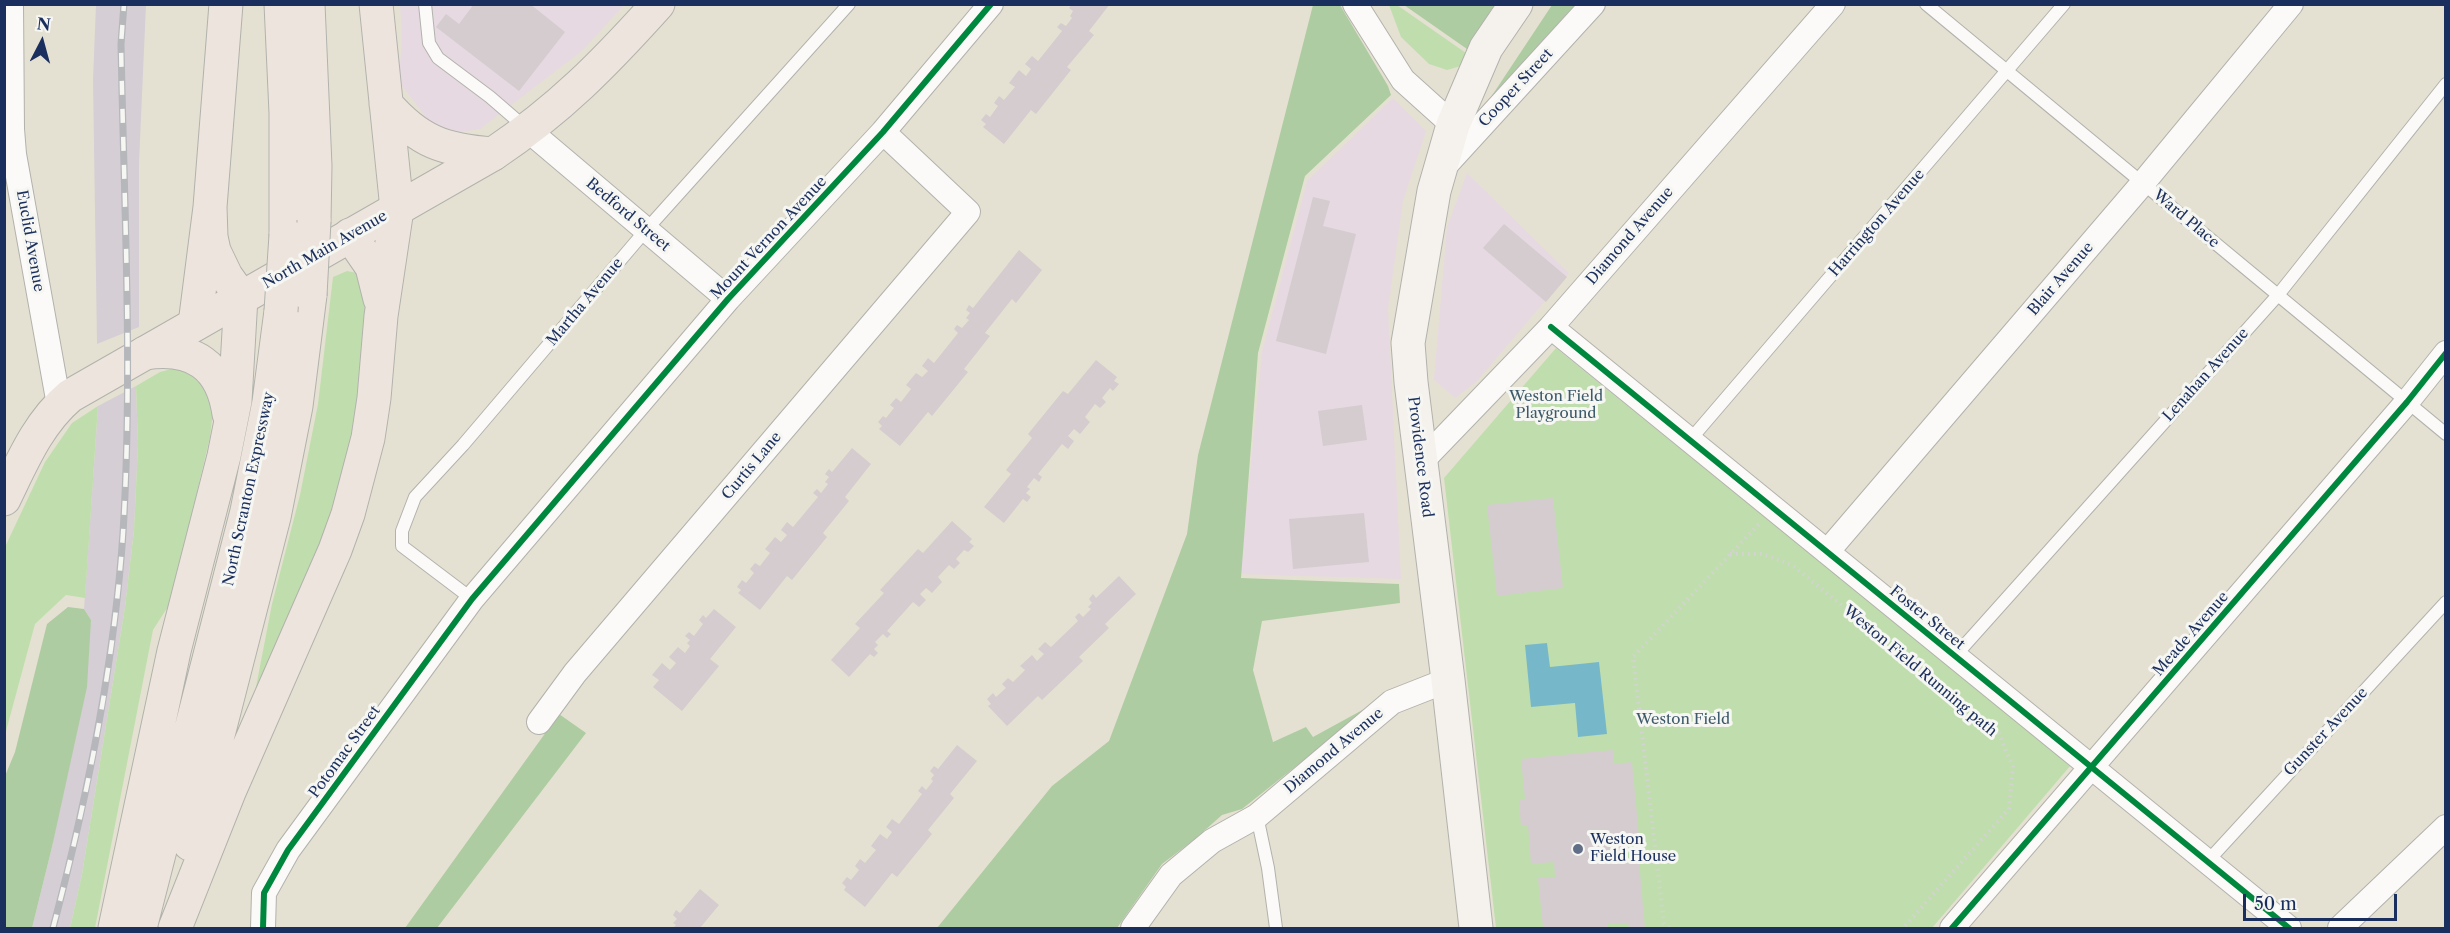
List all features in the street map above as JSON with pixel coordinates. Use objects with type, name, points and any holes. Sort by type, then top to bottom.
[{"type":"main road","points":[[195,324],[210,207],[226,4]]},
{"type":"main road","name":"North Scranton Expressway","points":[[174,928],[193,831],[286,463],[310,295],[286,113],[281,4]]},
{"type":"main road","name":"North Scranton Expressway","points":[[140,928],[247,511],[269,402],[280,311],[300,228],[314,144],[308,4]]},
{"type":"main road","points":[[174,928],[348,514],[368,438],[381,316],[397,209],[376,4]]},
{"type":"main road","name":"North Main Avenue","points":[[4,499],[32,444],[59,405],[81,389],[493,154],[528,130],[589,78],[658,4]]},
{"type":"main road","name":"Providence Road","points":[[1476,928],[1408,343],[1439,172],[1453,125],[1486,48],[1516,4]]},
{"type":"main road","points":[[386,104],[401,121],[429,141],[464,152],[493,154]]},
{"type":"main road","points":[[115,928],[174,651],[231,425],[237,374],[241,297],[226,276],[214,251],[210,207]]},
{"type":"main road","points":[[350,236],[374,273],[380,293],[381,316]]},
{"type":"main road","points":[[145,352],[172,351],[187,354],[211,369],[225,392],[231,425]]},
{"type":"street","name":"Euclid Avenue","points":[[11,4],[12,129],[59,405]]},
{"type":"street","name":"Mount Vernon Avenue","points":[[472,599],[728,299],[883,132],[991,4]]},
{"type":"street","points":[[1355,4],[1403,80],[1453,125]]},
{"type":"street","name":"Cooper Street","points":[[1439,172],[1593,4]]},
{"type":"street","name":"Diamond Avenue","points":[[1421,462],[1551,327],[1833,4]]},
{"type":"street","name":"Blair Avenue","points":[[1827,552],[2143,183],[2291,4]]},
{"type":"street","name":"Bedford Street","points":[[528,130],[728,299]]},
{"type":"street","name":"Curtis Lane","points":[[539,722],[575,673],[968,212],[883,132]]},
{"type":"street","points":[[4,202],[26,219]]},
{"type":"street","name":"Foster Street","points":[[1551,327],[2289,928]]},
{"type":"street","name":"Meade Avenue","points":[[1952,928],[2407,402],[2445,353]]},
{"type":"street","name":"Potomac Street","points":[[263,928],[264,893],[288,850],[472,599]]},
{"type":"street","name":"Diamond Avenue","points":[[1133,928],[1171,875],[1212,841],[1257,816],[1392,702],[1448,680]]},
{"type":"street","points":[[2340,928],[2445,827]]},
{"type":"lane","points":[[425,4],[429,43],[438,58],[490,97],[528,130]]},
{"type":"lane","name":"Martha Avenue","points":[[472,599],[402,546],[402,531],[415,497],[463,445],[646,230],[849,4]]},
{"type":"lane","name":"Ward Place","points":[[1926,4],[2445,434]]},
{"type":"lane","name":"Harrington Avenue","points":[[1690,440],[2064,4]]},
{"type":"lane","name":"Lenahan Avenue","points":[[1955,656],[2278,295],[2445,84]]},
{"type":"lane","name":"Gunster Avenue","points":[[2207,862],[2445,602]]},
{"type":"lane","points":[[1257,816],[1268,868],[1276,928]]},
{"type":"path","points":[[1670,928],[1664,923],[1633,657],[1774,509]]},
{"type":"shaded area","points":[[96,5],[146,5],[139,163],[139,327],[97,344],[93,80]]},
{"type":"shaded area","points":[[400,5],[624,5],[583,50],[480,129],[460,132],[431,124],[399,82],[402,34]]},
{"type":"shaded area","points":[[1393,98],[1426,131],[1403,201],[1388,309],[1401,579],[1240,574],[1262,352],[1307,181]]},
{"type":"shaded area","points":[[1467,173],[1569,273],[1476,382],[1455,398],[1434,380],[1447,227]]},
{"type":"shaded area","points":[[136,386],[138,445],[134,530],[125,607],[82,874],[70,928],[32,928],[52,847],[91,620],[84,609],[98,406]]},
{"type":"green space","points":[[1313,5],[1340,5],[1388,86],[1391,95],[1305,176],[1258,353],[1241,578],[1399,584],[1400,603],[1262,621],[1253,670],[1273,742],[1306,727],[1313,737],[1377,702],[1242,809],[1222,815],[1162,864],[1117,928],[937,928],[1052,786],[1109,741],[1187,534],[1198,455]]},
{"type":"green space","points":[[1389,5],[1397,5],[1466,53],[1461,66],[1447,70],[1429,64],[1401,37]]},
{"type":"green space","points":[[1404,5],[1499,5],[1467,49]]},
{"type":"green space","points":[[1552,5],[1575,5],[1491,97]]},
{"type":"green space","points":[[347,271],[357,273],[367,290],[367,324],[360,402],[349,461],[320,547],[261,691],[255,692],[272,604],[300,495],[318,404],[333,277]]},
{"type":"green space","name":"Weston Field","points":[[1556,348],[2071,765],[1932,928],[1496,928],[1444,478]]},
{"type":"green space","points":[[175,368],[205,377],[213,412],[210,437],[171,602],[153,630],[95,928],[70,928],[82,874],[125,607],[134,530],[138,445],[136,386],[160,372]]},
{"type":"green space","points":[[98,406],[85,598],[66,595],[35,624],[5,735],[5,547],[45,462],[72,423]]},
{"type":"green space","points":[[68,607],[84,609],[91,620],[87,687],[32,928],[5,928],[5,776],[15,752],[47,624]]},
{"type":"green space","points":[[559,714],[586,733],[437,928],[405,928]]},
{"type":"water","points":[[1547,643],[1550,667],[1599,662],[1607,734],[1578,737],[1575,703],[1531,707],[1525,645]]},
{"type":"building","points":[[474,4],[530,4],[565,32],[519,91],[436,27],[446,14],[459,24]]},
{"type":"building","points":[[1072,4],[1110,4],[1089,31],[1094,35],[1067,67],[1071,70],[1036,114],[1031,110],[1004,144],[983,127],[986,124],[981,120],[986,114],[990,117],[998,106],[994,103],[999,96],[1004,100],[1015,87],[1009,83],[1019,70],[1026,76],[1031,69],[1025,64],[1032,56],[1038,61],[1062,31],[1057,27],[1061,23],[1066,26],[1072,18],[1070,16],[1073,11],[1069,8]]},
{"type":"building","points":[[1313,197],[1330,201],[1323,226],[1356,234],[1326,354],[1276,341]]},
{"type":"building","points":[[1504,224],[1567,277],[1546,302],[1483,248]]},
{"type":"building","points":[[1019,250],[1042,270],[1016,303],[1012,299],[985,333],[990,336],[964,369],[968,372],[932,416],[928,412],[900,446],[879,429],[882,426],[878,422],[883,416],[886,418],[894,408],[890,405],[896,398],[901,402],[911,389],[906,385],[916,373],[922,377],[928,371],[922,366],[928,358],[934,363],[958,333],[954,329],[957,325],[962,328],[969,320],[966,318],[970,313],[966,310],[969,305],[973,308]]},
{"type":"building","points":[[1096,360],[1117,377],[1114,381],[1119,384],[1113,391],[1110,388],[1102,398],[1106,402],[1100,408],[1095,404],[1085,417],[1090,422],[1080,434],[1074,429],[1068,436],[1074,441],[1068,449],[1062,444],[1038,474],[1042,477],[1039,482],[1034,478],[1027,487],[1030,489],[1026,493],[1031,497],[1027,502],[1023,499],[1004,523],[984,507],[1011,474],[1006,470],[1032,438],[1028,434],[1063,391],[1068,394]]},
{"type":"building","points":[[1362,405],[1367,440],[1323,446],[1318,411]]},
{"type":"building","points":[[852,448],[871,464],[845,497],[849,501],[823,533],[827,537],[792,580],[787,576],[760,610],[738,593],[741,590],[737,587],[742,580],[746,583],[754,573],[750,569],[755,563],[760,566],[770,553],[765,549],[775,537],[781,542],[787,535],[781,530],[787,522],[793,527],[818,497],[813,493],[817,489],[821,493],[828,484],[825,482],[829,477],[825,474],[829,469],[832,472]]},
{"type":"building","points":[[1553,498],[1563,588],[1497,596],[1487,505]]},
{"type":"building","points":[[1364,513],[1369,562],[1293,569],[1289,519]]},
{"type":"building","points":[[952,521],[972,539],[969,542],[974,546],[968,552],[964,550],[956,559],[960,563],[954,569],[949,565],[938,577],[942,582],[932,593],[926,588],[920,594],[926,600],[919,607],[913,602],[887,631],[891,634],[887,638],[883,634],[875,642],[878,645],[874,649],[878,653],[874,657],[870,654],[849,677],[831,660],[860,628],[855,624],[884,593],[880,590],[918,549],[923,553]]},
{"type":"building","points":[[1119,576],[1136,594],[1105,624],[1109,628],[1079,657],[1083,661],[1042,700],[1038,696],[1007,726],[988,706],[991,704],[987,699],[993,693],[996,697],[1006,688],[1002,684],[1008,678],[1013,682],[1025,670],[1020,666],[1032,655],[1037,661],[1044,654],[1038,649],[1045,642],[1051,647],[1078,621],[1075,617],[1079,613],[1083,617],[1091,609],[1088,607],[1092,603],[1089,599],[1093,594],[1096,598]]},
{"type":"building","points":[[714,609],[736,627],[710,659],[719,666],[682,711],[653,687],[659,680],[652,675],[662,663],[670,670],[676,663],[669,657],[678,647],[685,653],[690,646],[687,643],[690,640],[685,636],[689,632],[694,636],[703,624],[699,620],[703,615],[706,618]]},
{"type":"building","points":[[957,745],[977,761],[950,794],[954,798],[928,830],[932,834],[897,877],[892,873],[865,907],[844,890],[846,887],[842,883],[847,877],[851,880],[859,870],[855,866],[860,859],[865,863],[876,850],[871,846],[880,834],[887,839],[892,832],[886,827],[892,819],[899,824],[922,794],[918,791],[922,786],[926,790],[933,781],[931,779],[934,775],[930,771],[934,766],[938,769]]},
{"type":"building","name":"Weston Field House","points":[[1613,750],[1614,764],[1632,762],[1639,836],[1626,837],[1628,863],[1639,862],[1645,928],[1629,928],[1628,923],[1607,924],[1608,928],[1543,928],[1538,878],[1555,877],[1554,862],[1531,864],[1528,825],[1521,826],[1519,800],[1525,799],[1521,759]]},
{"type":"building","points":[[700,889],[719,905],[700,928],[673,928],[676,925],[673,923],[677,919],[673,915],[676,910],[680,913]]},
{"type":"railway","points":[[53,928],[88,782],[106,683],[123,533],[128,350],[121,44],[124,4]]},
{"type":"cycle path","points":[[263,928],[264,893],[288,850],[472,599],[728,299],[883,132],[991,4]]},
{"type":"cycle path","points":[[1551,327],[2289,928]]},
{"type":"cycle path","points":[[1952,928],[2407,402],[2446,353]]},
{"type":"place","name":"Weston Field House","points":[[1578,849]]},
{"type":"park label","name":"Weston Field Playground","points":[[1556,406]]}]
